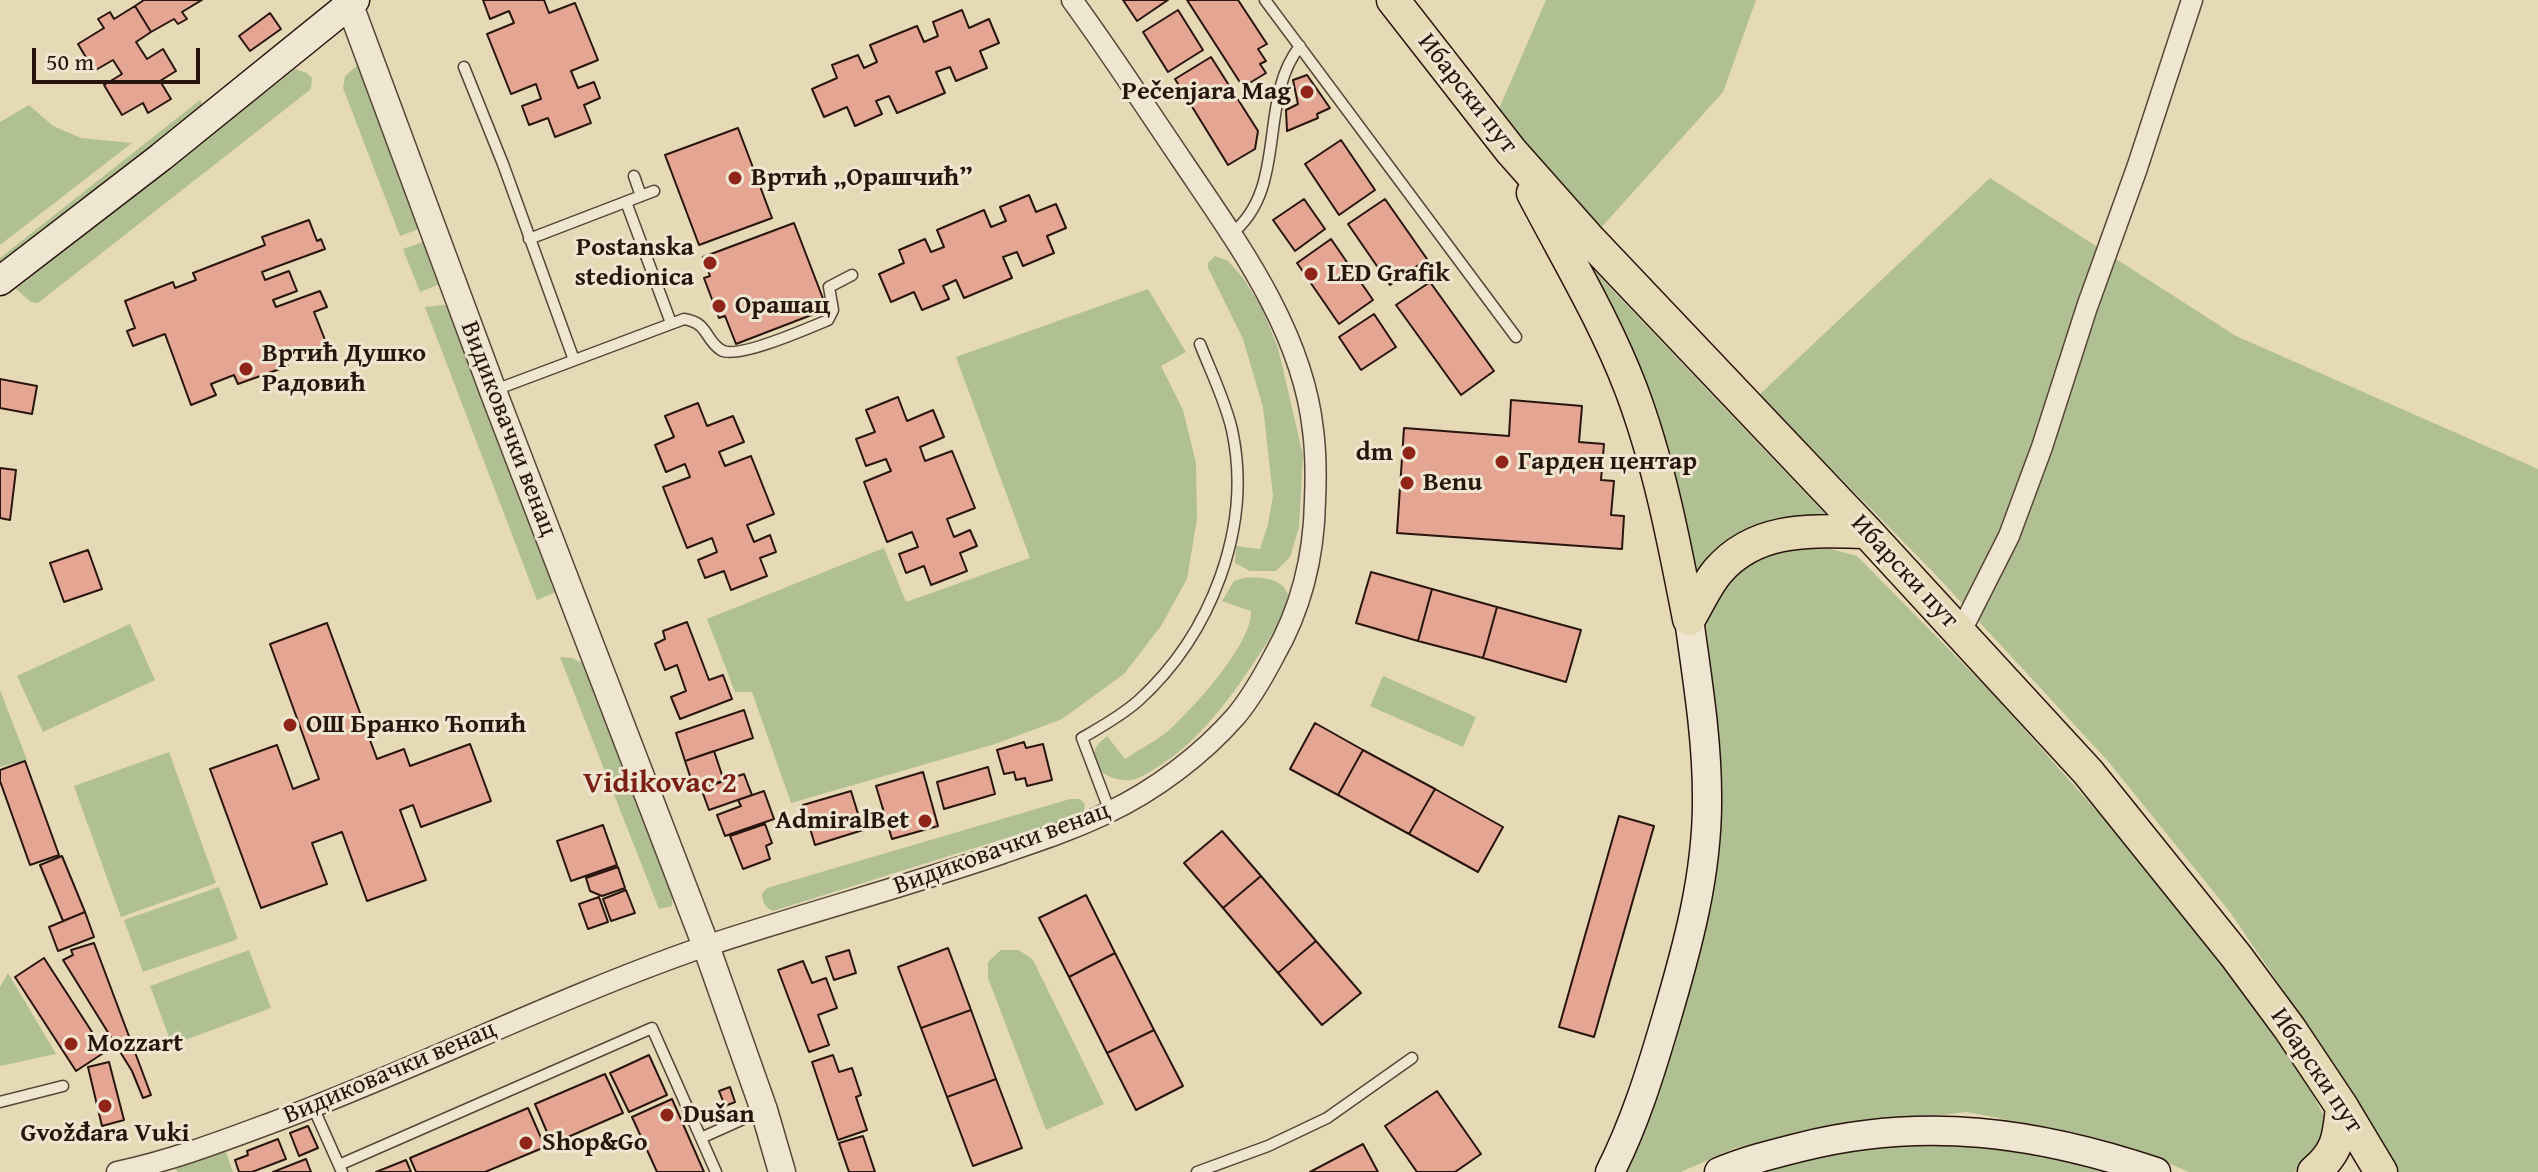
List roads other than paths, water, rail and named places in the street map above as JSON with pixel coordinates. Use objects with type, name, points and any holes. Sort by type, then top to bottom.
[{"type":"main road","name":"Ибарски пут","points":[[1393,0],[1511,151],[1590,240],[1867,532],[2088,772],[2236,956],[2290,1029],[2381,1172]]},
{"type":"main road","points":[[0,281],[161,157],[351,2]]},
{"type":"main road","points":[[1511,151],[1612,344],[1650,445],[1689,619],[1704,739],[1707,796],[1705,845],[1689,941],[1656,1055],[1624,1145],[1610,1172]]},
{"type":"main road","points":[[1689,619],[1716,573],[1747,546],[1767,537],[1794,531],[1867,532]]},
{"type":"main road","points":[[2314,1172],[2333,1155],[2342,1107]]},
{"type":"main road","points":[[1719,1172],[1766,1155],[1840,1137],[1950,1130],[2056,1144],[2099,1153],[2156,1172]]},
{"type":"street","name":"Видиковачки венац","points":[[117,1172],[159,1164],[313,1107],[506,1024],[706,946],[929,879],[1060,833],[1110,812],[1147,790],[1193,758],[1239,712],[1285,637],[1307,573],[1315,520],[1316,487],[1313,427],[1308,404],[1287,336],[1231,234],[1072,0]]},
{"type":"street","points":[[1960,633],[2009,536],[2042,447],[2192,0]]},
{"type":"street","name":"Видиковачки венац","points":[[351,2],[493,391],[706,946],[764,1110],[782,1172]]},
{"type":"lane","points":[[1265,0],[1516,337]]},
{"type":"lane","points":[[1231,234],[1244,224],[1257,204],[1267,169],[1283,74],[1300,46]]},
{"type":"lane","points":[[464,67],[503,164],[574,360]]},
{"type":"lane","points":[[634,176],[641,196]]},
{"type":"lane","points":[[529,239],[654,191]]},
{"type":"lane","points":[[626,202],[671,323]]},
{"type":"lane","points":[[493,391],[684,319],[696,321],[724,351],[739,351],[828,320],[833,310],[827,291],[829,287],[852,275]]},
{"type":"lane","points":[[1110,812],[1082,738],[1139,700],[1173,663],[1200,623],[1216,589],[1231,534],[1236,489],[1232,430],[1200,344]]},
{"type":"lane","points":[[313,1107],[341,1168],[652,1028],[716,1172]]},
{"type":"lane","points":[[1197,1172],[1268,1146],[1327,1118],[1412,1058]]},
{"type":"lane","points":[[0,1102],[63,1086]]},
{"type":"lane","points":[[701,1138],[764,1110]]},
{"type":"place","name":"Pečenjara Mag","points":[[1307,92]]},
{"type":"place","name":"Вртић „Орашчић”","points":[[735,178]]},
{"type":"place","name":"Postanska stedionica","points":[[710,263]]},
{"type":"place","name":"LED Grafik","points":[[1311,274]]},
{"type":"place","name":"Орашац","points":[[719,306]]},
{"type":"place","name":"Вртић Душко Радовић","points":[[246,369]]},
{"type":"place","name":"dm","points":[[1409,453]]},
{"type":"place","name":"Гарден центар","points":[[1502,462]]},
{"type":"place","name":"Benu","points":[[1407,483]]},
{"type":"place","name":"ОШ Бранко Ћопић","points":[[290,725]]},
{"type":"place","name":"AdmiralBet","points":[[925,821]]},
{"type":"place","name":"Mozzart","points":[[71,1044]]},
{"type":"place","name":"Gvožđara Vuki","points":[[105,1106]]},
{"type":"place","name":"Dušan","points":[[667,1115]]},
{"type":"place","name":"Shop&Go","points":[[526,1143]]},
{"type":"district","name":"Vidikovac 2","points":[[660,784]]}]
